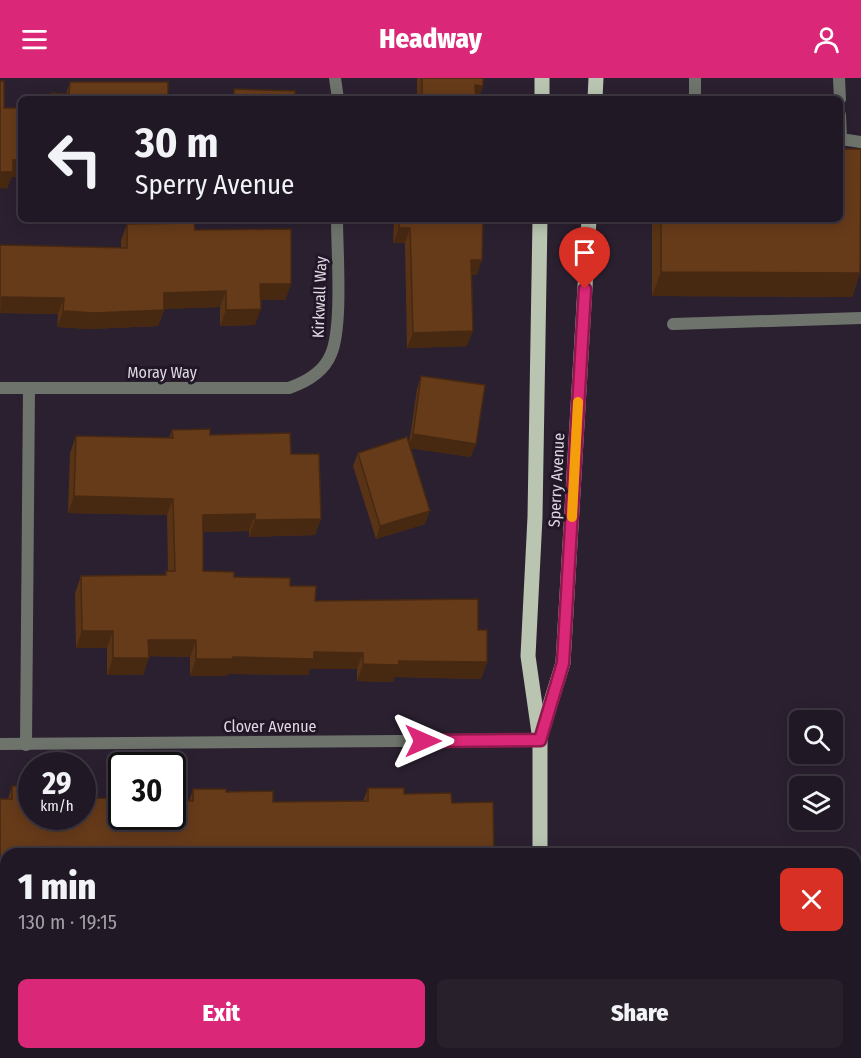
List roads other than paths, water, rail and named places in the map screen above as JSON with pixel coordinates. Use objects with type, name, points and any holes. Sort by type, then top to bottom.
[{"type":"main road","points":[[542,78],[542,96]]},
{"type":"main road","points":[[595,96],[596,78]]},
{"type":"main road","name":"Sperry Avenue","points":[[540,222],[535,517],[528,656],[540,740],[540,848]]},
{"type":"main road","name":"Sperry Avenue","points":[[540,740],[563,663],[589,222]]},
{"type":"street","points":[[336,78],[338,96]]},
{"type":"street","points":[[695,78],[695,96]]},
{"type":"street","points":[[839,78],[840,96]]},
{"type":"street","points":[[843,139],[861,142]]},
{"type":"street","name":"Kirkwall Way","points":[[319,371],[331,356],[336,336],[337,222]]},
{"type":"street","points":[[673,324],[861,318]]},
{"type":"street","name":"Moray Way","points":[[0,388],[289,388],[304,383],[319,371]]},
{"type":"street","points":[[26,744],[28,388]]},
{"type":"street","name":"Clover Avenue","points":[[0,744],[540,740]]}]
